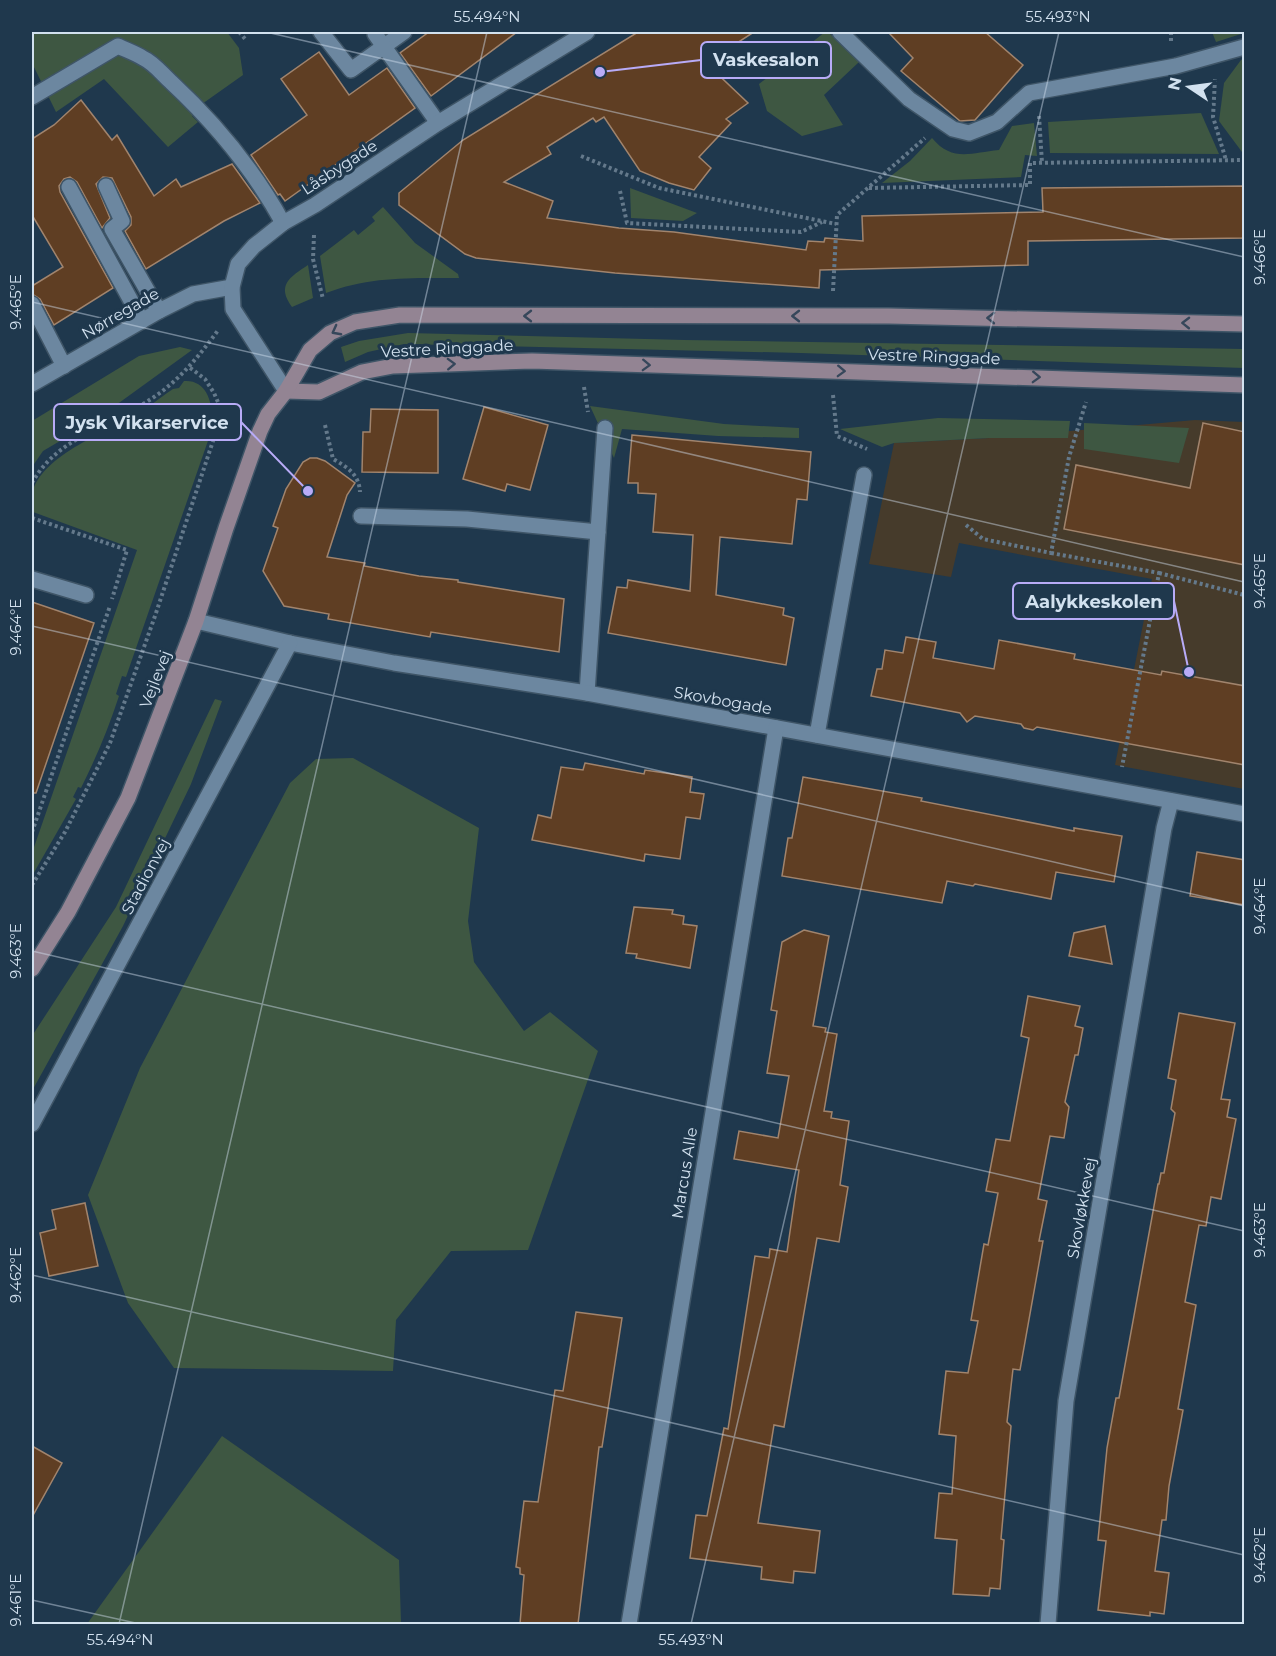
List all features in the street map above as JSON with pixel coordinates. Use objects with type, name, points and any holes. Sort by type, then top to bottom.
[{"type":"main road","name":"Vestre Ringgade","points":[[1245,324],[831,316],[389,317],[355,322],[330,333],[310,350],[286,391],[319,392],[362,372],[393,366],[532,361],[1245,385]]},
{"type":"main road","name":"Vejlevej","points":[[32,969],[68,912],[128,798],[196,621],[260,431],[268,414],[286,391]]},
{"type":"street","points":[[321,32],[351,70],[404,32]]},
{"type":"street","name":"Låsbygade","points":[[233,309],[232,287],[238,264],[254,246],[283,223],[315,205],[438,123],[587,32]]},
{"type":"street","points":[[840,32],[909,99],[953,129],[969,133],[997,122],[1029,93],[1176,66],[1245,47]]},
{"type":"street","points":[[375,34],[438,123]]},
{"type":"street","points":[[32,97],[118,46],[146,58],[202,111],[221,133],[242,159],[283,223]]},
{"type":"street","points":[[106,186],[122,221],[112,229],[159,311]]},
{"type":"street","points":[[69,187],[142,321]]},
{"type":"street","name":"Nørregade","points":[[32,384],[193,294],[232,287]]},
{"type":"street","points":[[32,304],[64,366]]},
{"type":"street","points":[[233,309],[286,391]]},
{"type":"street","points":[[587,693],[605,428]]},
{"type":"street","points":[[817,735],[864,475]]},
{"type":"street","points":[[361,516],[466,519],[598,532]]},
{"type":"street","points":[[32,579],[86,595]]},
{"type":"street","name":"Skovbogade","points":[[196,621],[290,643],[394,663],[587,693],[1245,814]]},
{"type":"street","name":"Stadionvej","points":[[32,1124],[290,643]]},
{"type":"street","name":"Marcus Alle","points":[[629,1624],[776,728]]},
{"type":"street","name":"Skovløkkevej","points":[[1048,1624],[1066,1401],[1162,840],[1171,801]]},
{"type":"path","points":[[239,32],[246,40]]},
{"type":"path","points":[[1217,55],[1213,117],[1226,160]]},
{"type":"path","points":[[1037,92],[1042,163]]},
{"type":"path","points":[[831,316],[837,215],[943,122]]},
{"type":"path","points":[[581,156],[659,188],[836,224]]},
{"type":"path","points":[[869,188],[1030,185],[1030,163],[1245,160]]},
{"type":"path","points":[[620,191],[627,223],[801,232],[823,222]]},
{"type":"path","points":[[315,205],[314,259],[322,299]]},
{"type":"path","points":[[32,483],[39,470],[69,443],[152,399],[189,367],[233,309]]},
{"type":"path","points":[[580,363],[590,420],[605,428]]},
{"type":"path","points":[[32,885],[65,832],[110,743],[217,429],[221,409],[214,393],[205,379],[189,367]]},
{"type":"path","points":[[831,370],[837,436],[873,452]]},
{"type":"path","points":[[1051,553],[1069,457],[1093,379]]},
{"type":"path","points":[[325,425],[333,459],[351,470],[359,482],[361,516]]},
{"type":"path","points":[[32,518],[127,550],[32,832]]},
{"type":"path","points":[[966,525],[983,539],[1159,573],[1245,595]]},
{"type":"path","points":[[1117,791],[1159,573]]},
{"type":"shaded area","points":[[1195,420],[1244,422],[1244,789],[1115,765],[1152,579],[959,543],[951,577],[869,564],[894,443],[989,438]]},
{"type":"green space","points":[[32,32],[227,32],[239,48],[243,75],[202,104],[192,116],[198,122],[168,147],[104,79],[56,112],[32,63]]},
{"type":"green space","points":[[825,32],[828,32],[859,62],[824,95],[843,125],[802,136],[767,111],[759,84]]},
{"type":"green space","points":[[1212,32],[1244,32],[1244,33],[1216,42]]},
{"type":"green space","points":[[1244,58],[1244,152],[1242,152],[1219,121],[1224,83]]},
{"type":"green space","points":[[1201,113],[1219,154],[1050,153],[1048,122]]},
{"type":"green space","points":[[1034,123],[1037,156],[1025,155],[1021,177],[882,183],[910,161],[932,138],[939,146],[954,153],[970,154],[999,150],[1012,126]]},
{"type":"green space","points":[[630,188],[697,213],[683,221],[631,218]]},
{"type":"green space","points":[[383,207],[415,243],[458,274],[459,278],[408,278],[375,281],[342,287],[326,293],[320,256],[354,230],[358,235],[375,221],[372,217]]},
{"type":"green space","points":[[308,265],[313,298],[292,307],[287,299],[285,287],[291,278]]},
{"type":"green space","points":[[408,333],[1244,349],[1244,368],[801,353],[404,344],[368,352],[345,362],[341,347],[359,341]]},
{"type":"green space","points":[[180,347],[192,350],[94,421],[43,451],[32,467],[32,421],[139,356]]},
{"type":"green space","points":[[184,381],[201,386],[206,392],[212,418],[210,435],[126,677],[122,676],[116,694],[119,696],[102,742],[81,788],[78,787],[73,797],[76,799],[32,876],[32,853],[137,550],[33,512],[32,495],[38,480],[49,466],[65,454],[137,415],[173,389],[179,388]]},
{"type":"green space","points":[[590,406],[724,424],[799,428],[799,438],[718,436],[622,429],[614,458]]},
{"type":"green space","points":[[938,418],[1070,421],[1068,438],[989,438],[894,443],[882,447],[840,429]]},
{"type":"green space","points":[[1084,423],[1189,428],[1179,463],[1084,449]]},
{"type":"green space","points":[[215,699],[222,701],[191,784],[123,926],[32,1091],[32,1036],[116,907]]},
{"type":"green space","points":[[353,758],[479,828],[468,921],[474,962],[524,1031],[550,1012],[598,1051],[528,1250],[451,1251],[396,1320],[393,1371],[174,1368],[128,1303],[88,1195],[140,1068],[290,783],[316,759]]},
{"type":"green space","points":[[222,1436],[399,1560],[401,1624],[87,1624]]},
{"type":"building","points":[[429,32],[517,32],[431,96],[400,53]]},
{"type":"building","points":[[638,32],[754,32],[706,63],[748,103],[726,119],[731,123],[699,157],[711,168],[694,190],[640,171],[604,117],[596,122],[593,118],[547,147],[551,154],[504,182],[553,201],[547,218],[806,250],[808,241],[824,242],[825,238],[863,241],[862,216],[1043,212],[1042,188],[1245,186],[1245,238],[1028,241],[1028,265],[820,270],[819,288],[615,273],[476,258],[465,254],[399,205],[399,193],[463,140]]},
{"type":"building","points":[[888,32],[985,32],[1023,65],[975,120],[960,121],[901,71],[913,58]]},
{"type":"building","points":[[319,52],[349,95],[387,68],[415,108],[285,201],[280,194],[278,195],[251,155],[307,115],[281,79]]},
{"type":"building","points":[[81,100],[112,140],[117,135],[154,196],[176,179],[181,187],[232,164],[260,203],[224,221],[146,269],[125,231],[131,225],[131,217],[112,178],[103,177],[96,184],[110,218],[102,228],[77,182],[70,177],[64,179],[59,186],[60,192],[113,288],[54,325],[40,299],[32,294],[32,286],[63,267],[32,215],[32,139],[54,125]]},
{"type":"building","points":[[484,407],[548,425],[530,490],[507,484],[505,491],[463,479]]},
{"type":"building","points":[[371,409],[438,410],[438,473],[362,472],[363,432],[370,432]]},
{"type":"building","points":[[1203,423],[1245,432],[1245,565],[1064,529],[1076,465],[1190,488]]},
{"type":"building","points":[[632,435],[811,452],[807,500],[797,499],[792,544],[720,537],[716,595],[784,608],[783,615],[794,618],[786,665],[608,633],[617,587],[627,588],[628,580],[690,591],[693,535],[653,532],[656,494],[638,493],[638,483],[628,483]]},
{"type":"building","points":[[310,458],[325,461],[355,483],[347,495],[327,557],[365,563],[364,566],[419,576],[458,580],[458,582],[564,599],[559,652],[431,632],[430,637],[328,619],[329,614],[284,606],[263,571],[278,528],[273,526],[286,489],[303,462]]},
{"type":"building","points":[[32,602],[94,623],[36,793],[32,793]]},
{"type":"building","points":[[906,637],[936,642],[933,658],[994,669],[999,640],[1075,654],[1074,659],[1161,675],[1162,671],[1245,686],[1245,765],[1037,727],[1033,730],[1024,728],[1021,724],[975,716],[967,722],[960,713],[871,696],[877,669],[882,669],[885,650],[903,653]]},
{"type":"building","points":[[585,763],[644,774],[645,770],[692,777],[690,792],[704,794],[700,819],[686,817],[680,859],[645,854],[644,861],[532,840],[538,815],[551,818],[561,767],[583,770]]},
{"type":"building","points":[[803,777],[922,798],[921,801],[1074,831],[1074,828],[1122,836],[1114,882],[1056,872],[1051,899],[975,884],[973,886],[947,881],[942,903],[782,876],[788,838],[792,838]]},
{"type":"building","points":[[1197,852],[1245,860],[1245,905],[1190,896]]},
{"type":"building","points":[[634,907],[673,910],[672,914],[684,916],[683,924],[697,926],[690,968],[636,958],[637,954],[626,953]]},
{"type":"building","points":[[1105,926],[1112,964],[1069,956],[1074,933]]},
{"type":"building","points":[[804,930],[829,936],[813,1026],[826,1028],[825,1032],[837,1034],[824,1111],[832,1112],[831,1118],[849,1121],[840,1185],[848,1187],[839,1242],[817,1238],[784,1427],[774,1425],[758,1523],[820,1531],[815,1573],[794,1571],[793,1583],[761,1579],[762,1567],[690,1558],[696,1515],[707,1516],[724,1428],[728,1429],[755,1256],[769,1258],[770,1249],[787,1252],[799,1170],[734,1159],[739,1131],[778,1138],[789,1076],[767,1073],[777,1011],[771,1010],[782,942]]},
{"type":"building","points":[[1028,996],[1080,1006],[1075,1026],[1083,1028],[1065,1102],[1069,1107],[1064,1138],[1050,1136],[1038,1199],[1047,1201],[1039,1241],[1043,1241],[1020,1370],[1013,1369],[1007,1422],[1011,1426],[1001,1539],[1004,1540],[1000,1589],[990,1588],[989,1596],[953,1594],[957,1540],[935,1538],[939,1493],[952,1494],[956,1436],[939,1434],[946,1371],[968,1373],[978,1321],[971,1320],[984,1244],[988,1245],[998,1193],[986,1191],[996,1139],[1010,1141],[1029,1038],[1021,1036]]},
{"type":"building","points":[[1179,1013],[1235,1023],[1221,1099],[1230,1100],[1227,1117],[1236,1119],[1221,1199],[1211,1197],[1206,1226],[1199,1225],[1185,1302],[1196,1305],[1178,1409],[1183,1410],[1169,1486],[1166,1520],[1162,1520],[1155,1571],[1169,1573],[1164,1614],[1150,1612],[1150,1616],[1098,1610],[1106,1541],[1098,1540],[1107,1448],[1116,1398],[1119,1398],[1158,1184],[1161,1173],[1164,1173],[1175,1113],[1171,1109],[1176,1080],[1168,1078]]},
{"type":"building","points":[[85,1203],[98,1266],[49,1276],[40,1233],[56,1229],[52,1210]]},
{"type":"building","points":[[576,1312],[622,1318],[602,1447],[599,1447],[578,1624],[520,1624],[524,1575],[520,1574],[520,1568],[516,1567],[524,1501],[538,1502],[555,1390],[563,1391]]},
{"type":"building","points":[[32,1446],[62,1463],[32,1517]]},
{"type":"place","name":"Vaskesalon","points":[[600,72]]},
{"type":"place","name":"Jysk Vikarservice","points":[[308,491]]},
{"type":"place","name":"Aalykkeskolen","points":[[1189,672]]}]
